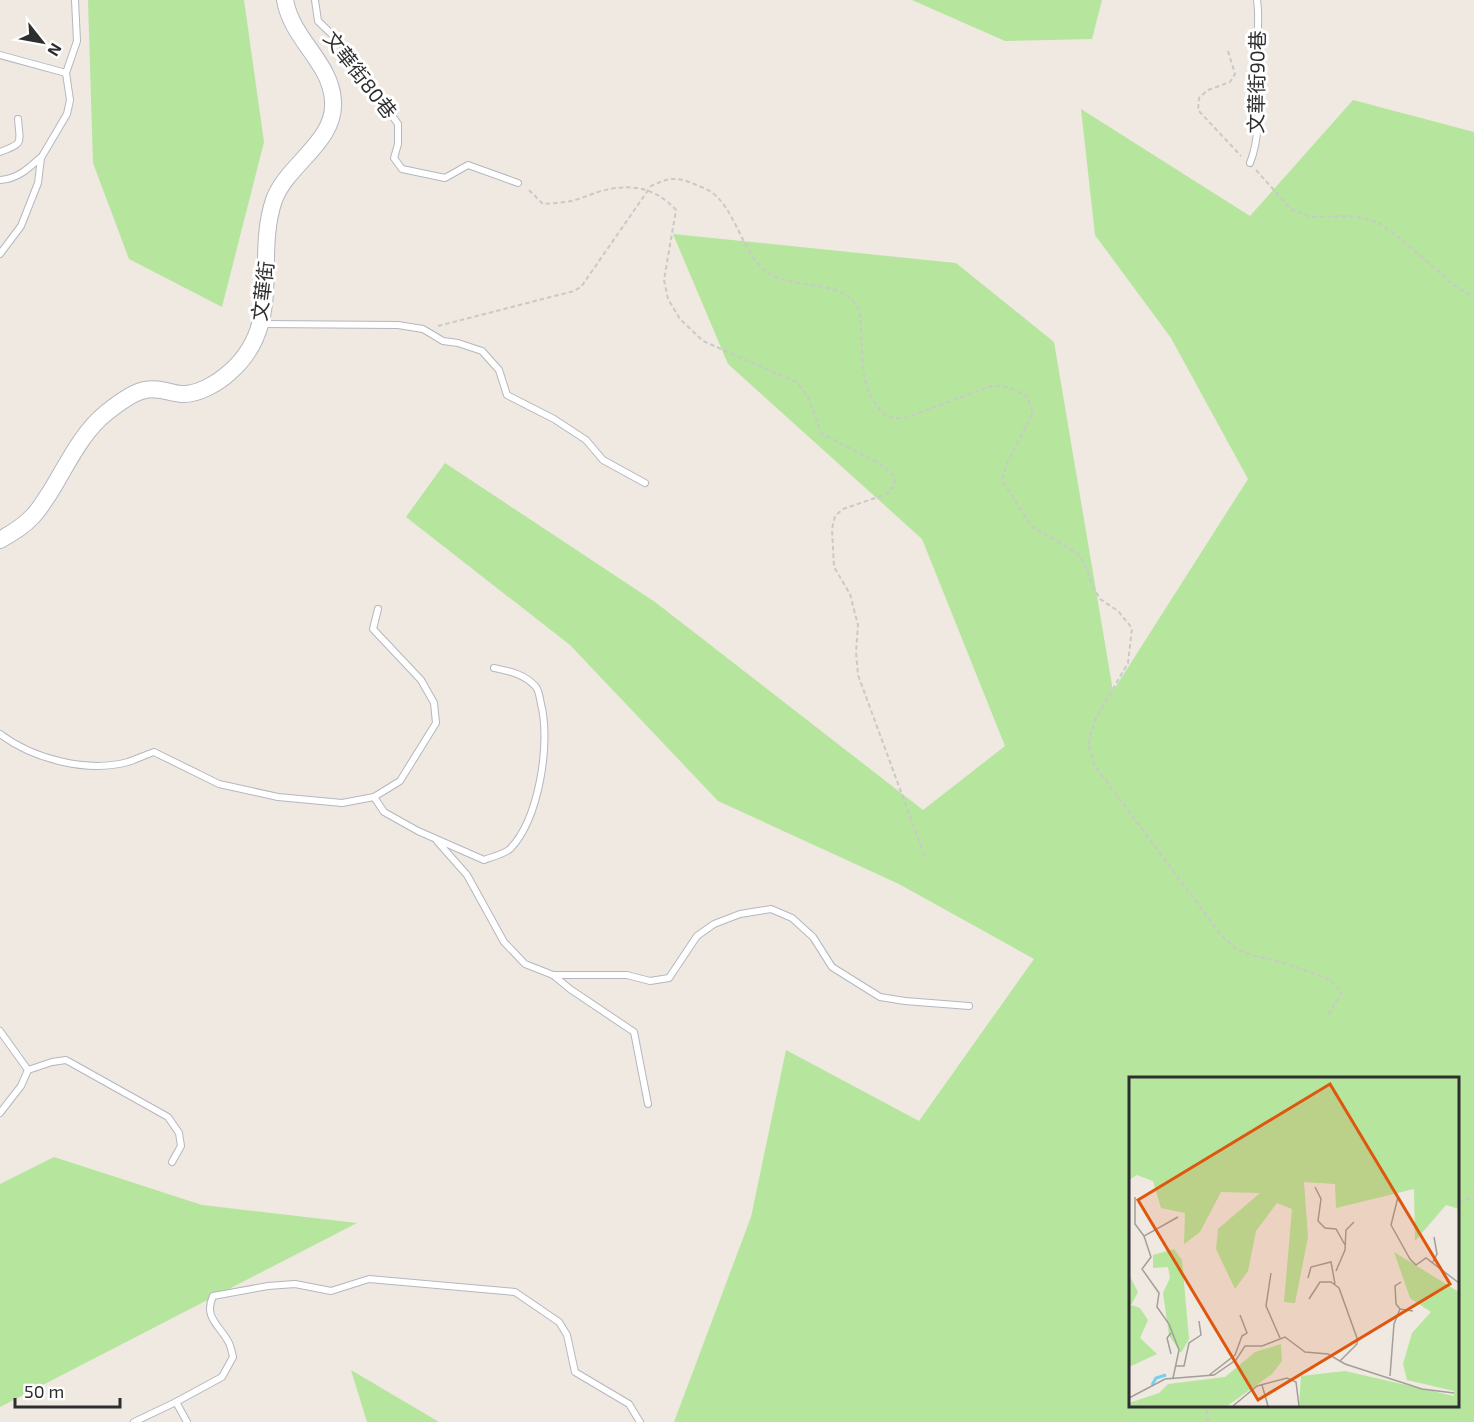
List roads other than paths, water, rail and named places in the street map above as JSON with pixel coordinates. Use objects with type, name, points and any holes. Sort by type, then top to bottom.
[{"type":"street","name":"文華街","points":[[0,540],[20,528],[35,515],[92,426],[107,412],[142,390],[184,394],[207,387],[220,380],[241,362],[255,338],[265,294],[268,230],[275,200],[291,172],[325,133],[332,119],[334,104],[328,77],[292,24],[285,0]]},
{"type":"lane","points":[[0,180],[11,179],[26,171],[41,158],[67,114],[70,100],[66,73],[78,41],[75,0]]},
{"type":"lane","name":"文華街80巷","points":[[315,0],[318,21],[341,43],[398,124],[398,144],[394,158],[402,169],[445,178],[468,165],[518,183]]},
{"type":"lane","name":"文華街90巷","points":[[1250,163],[1256,148],[1258,112],[1257,0]]},
{"type":"lane","points":[[0,55],[66,73]]},
{"type":"lane","points":[[0,152],[14,148],[20,140],[18,119]]},
{"type":"lane","points":[[0,254],[21,226],[26,215],[38,183],[41,158]]},
{"type":"lane","points":[[260,324],[398,325],[423,329],[443,341],[482,351],[499,370],[507,395],[554,419],[586,440],[603,460],[645,483]]},
{"type":"lane","points":[[0,734],[48,758],[91,766],[126,762],[154,752],[219,784],[278,797],[342,803],[374,797],[400,781],[436,723],[434,703],[421,680],[373,629],[378,609]]},
{"type":"lane","points":[[374,797],[384,812],[434,838],[484,860],[508,850],[524,828],[537,795],[545,719],[537,688],[518,674],[495,668]]},
{"type":"lane","points":[[434,838],[467,875],[504,942],[525,964],[553,975],[634,1032],[648,1104]]},
{"type":"lane","points":[[553,975],[627,975],[650,981],[669,978],[697,936],[714,924],[740,914],[771,909],[792,918],[813,937],[832,967],[880,997],[969,1006]]},
{"type":"lane","points":[[0,1031],[28,1070]]},
{"type":"lane","points":[[0,1113],[21,1086],[28,1070],[66,1060],[168,1117],[179,1133],[181,1146],[172,1162]]},
{"type":"lane","points":[[134,1422],[222,1377],[233,1357],[229,1343],[213,1322],[209,1305],[213,1296],[268,1286],[295,1284],[331,1291],[369,1279],[515,1292],[559,1322],[567,1335],[575,1372],[629,1404],[640,1422]]},
{"type":"lane","points":[[176,1402],[187,1422]]}]
